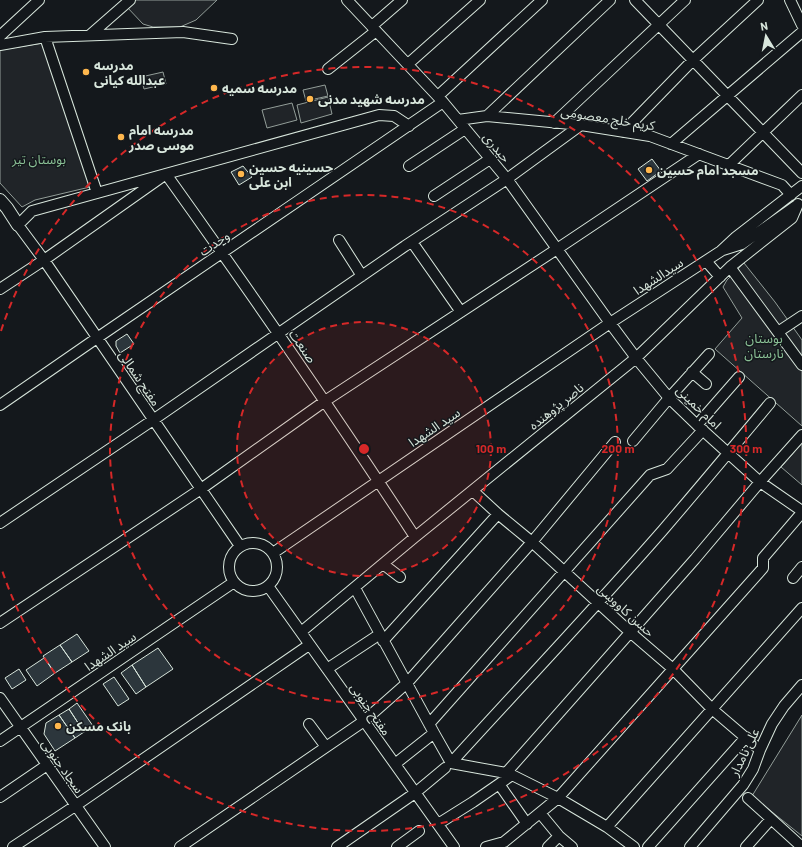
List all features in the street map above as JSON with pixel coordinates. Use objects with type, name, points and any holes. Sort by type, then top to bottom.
[{"type":"main road","points":[[0,200],[18,225]]},
{"type":"main road","points":[[0,214],[18,225]]},
{"type":"street","points":[[0,36],[39,0]]},
{"type":"street","name":"حیدری","points":[[347,0],[441,99],[507,179],[610,323]]},
{"type":"street","points":[[328,69],[374,28],[402,0]]},
{"type":"street","points":[[408,64],[480,0]]},
{"type":"street","name":"وحدت","points":[[0,405],[409,126],[441,99],[542,0]]},
{"type":"street","points":[[487,116],[610,0]]},
{"type":"street","points":[[635,0],[802,173]]},
{"type":"street","points":[[554,123],[685,0]]},
{"type":"street","points":[[622,132],[693,60],[758,0]]},
{"type":"street","points":[[790,0],[802,25]]},
{"type":"street","points":[[90,35],[123,2]]},
{"type":"street","points":[[0,45],[45,37],[184,32],[232,39]]},
{"type":"street","points":[[671,144],[802,32]]},
{"type":"street","points":[[45,37],[97,193]]},
{"type":"street","points":[[729,165],[802,95]]},
{"type":"street","points":[[18,225],[32,211],[379,115],[394,116],[409,126]]},
{"type":"street","name":"کریم خلج معصومی","points":[[458,120],[487,116],[581,125],[650,136],[782,185],[791,195]]},
{"type":"street","points":[[0,523],[412,242],[507,179],[581,125]]},
{"type":"street","points":[[409,166],[465,129]]},
{"type":"street","points":[[0,623],[201,489],[325,401],[699,154]]},
{"type":"street","points":[[434,196],[490,159]]},
{"type":"street","points":[[0,289],[44,260],[166,174]]},
{"type":"street","name":"صنعت","points":[[166,174],[279,333],[415,537]]},
{"type":"street","name":"سیدالشهدا","points":[[610,323],[721,251],[736,237],[802,186]]},
{"type":"street","name":"سیدالشهدا","points":[[721,251],[742,244],[801,206]]},
{"type":"street","name":"ناصر پژوهنده","points":[[301,632],[415,537],[636,358],[720,276],[792,218],[801,206]]},
{"type":"street","name":"مفتح شمالی","points":[[18,225],[44,260],[240,546]]},
{"type":"street","points":[[339,240],[362,276]]},
{"type":"street","points":[[412,242],[461,312]]},
{"type":"street","points":[[706,261],[720,276]]},
{"type":"street","points":[[730,267],[802,365]]},
{"type":"street","points":[[778,332],[802,316]]},
{"type":"street","name":"امام خمینی","points":[[610,323],[636,358],[669,398],[760,482],[802,510]]},
{"type":"street","name":"سید الشهدا","points":[[273,553],[610,323]]},
{"type":"street","points":[[633,441],[708,354]]},
{"type":"street","points":[[692,372],[706,384]]},
{"type":"street","points":[[395,764],[431,729],[564,571],[650,475],[667,469],[738,377]]},
{"type":"street","points":[[338,847],[415,793],[448,766],[663,530],[770,403]]},
{"type":"street","points":[[438,824],[499,784],[509,774],[630,632],[802,435]]},
{"type":"street","points":[[180,847],[364,721],[407,683],[532,542],[615,442]]},
{"type":"street","name":"حسن کاووسی","points":[[473,491],[532,542],[672,669],[712,709],[760,750]]},
{"type":"street","points":[[491,846],[504,842],[558,798],[764,568],[763,558],[799,516],[802,510]]},
{"type":"street","points":[[327,669],[382,637],[498,514]]},
{"type":"street","points":[[254,542],[268,547],[273,553],[277,559],[278,567],[273,581],[268,586],[261,590],[254,591],[239,587],[234,582],[228,567],[230,558],[234,551],[240,546],[254,542]]},
{"type":"street","points":[[383,564],[400,577]]},
{"type":"street","points":[[793,578],[802,567]]},
{"type":"street","name":"سید الشهدا","points":[[0,741],[234,582]]},
{"type":"street","name":"مفتح جنوبی","points":[[268,586],[454,847]]},
{"type":"street","points":[[355,588],[407,683],[448,766]]},
{"type":"street","points":[[608,827],[802,608]]},
{"type":"street","points":[[13,847],[309,645]]},
{"type":"street","name":"علی نامدار","points":[[690,847],[743,784],[753,769],[772,724],[784,706],[802,685]]},
{"type":"street","name":"سجاد جنوبی","points":[[0,698],[101,846]]},
{"type":"street","points":[[309,724],[326,747]]},
{"type":"street","points":[[648,847],[746,737]]},
{"type":"street","points":[[0,797],[47,765]]},
{"type":"street","points":[[448,766],[509,774],[558,798],[608,827],[634,847]]},
{"type":"street","points":[[499,784],[527,824]]},
{"type":"street","points":[[748,798],[802,847]]},
{"type":"street","points":[[540,813],[559,836],[572,847]]},
{"type":"street","points":[[746,847],[771,819]]},
{"type":"street","points":[[397,847],[419,831]]},
{"type":"street","points":[[548,847],[559,836]]},
{"type":"green space","points":[[133,0],[217,0],[196,20],[180,27],[153,27],[143,24],[126,6]]},
{"type":"green space","name":"بوستان تیر","points":[[43,43],[90,187],[35,200],[22,207],[0,183],[0,50]]},
{"type":"green space","points":[[163,72],[166,84],[144,89],[141,77]]},
{"type":"green space","points":[[325,85],[328,96],[306,101],[303,90]]},
{"type":"green space","points":[[328,97],[332,114],[301,123],[297,105]]},
{"type":"green space","points":[[292,103],[297,120],[267,128],[262,110]]},
{"type":"green space","name":"بوستان نارستان","points":[[744,263],[775,302],[802,340],[802,426],[715,349],[742,318],[723,287],[727,280]]},
{"type":"green space","points":[[802,443],[802,485],[781,467]]},
{"type":"green space","points":[[802,715],[802,836],[752,796]]},
{"type":"building","name":"مسجد امام حسین","points":[[652,159],[661,171],[647,181],[638,169]]},
{"type":"building","name":"حسینیه حسین ابن علی","points":[[243,166],[252,177],[239,185],[231,172]]},
{"type":"building","points":[[127,334],[134,344],[120,353],[116,346],[116,341]]},
{"type":"building","points":[[77,634],[89,651],[72,662],[60,645]]},
{"type":"building","points":[[60,645],[72,662],[55,673],[43,656]]},
{"type":"building","points":[[158,648],[173,669],[146,687],[132,665]]},
{"type":"building","points":[[44,658],[55,673],[37,686],[26,670]]},
{"type":"building","points":[[132,665],[146,687],[136,694],[121,673]]},
{"type":"building","points":[[19,669],[26,680],[12,689],[5,678]]},
{"type":"building","points":[[114,677],[129,699],[118,706],[103,684]]},
{"type":"building","points":[[77,703],[93,726],[84,732],[69,709]]},
{"type":"building","points":[[69,709],[84,732],[75,738],[59,715]]},
{"type":"building","points":[[59,715],[75,738],[55,751],[44,734],[46,723]]},
{"type":"place","name":"مدرسه عبدالله کیانی","points":[[86,72]]},
{"type":"place","name":"مدرسه سمیه","points":[[214,88]]},
{"type":"place","name":"مدرسه شهید مدنی","points":[[310,99]]},
{"type":"place","name":"مدرسه امام موسی صدر","points":[[121,137]]},
{"type":"place","name":"مسجد امام حسین","points":[[649,170]]},
{"type":"place","name":"حسینیه حسین ابن علی","points":[[241,174]]},
{"type":"place","name":"بانک مسکن","points":[[58,726]]}]
